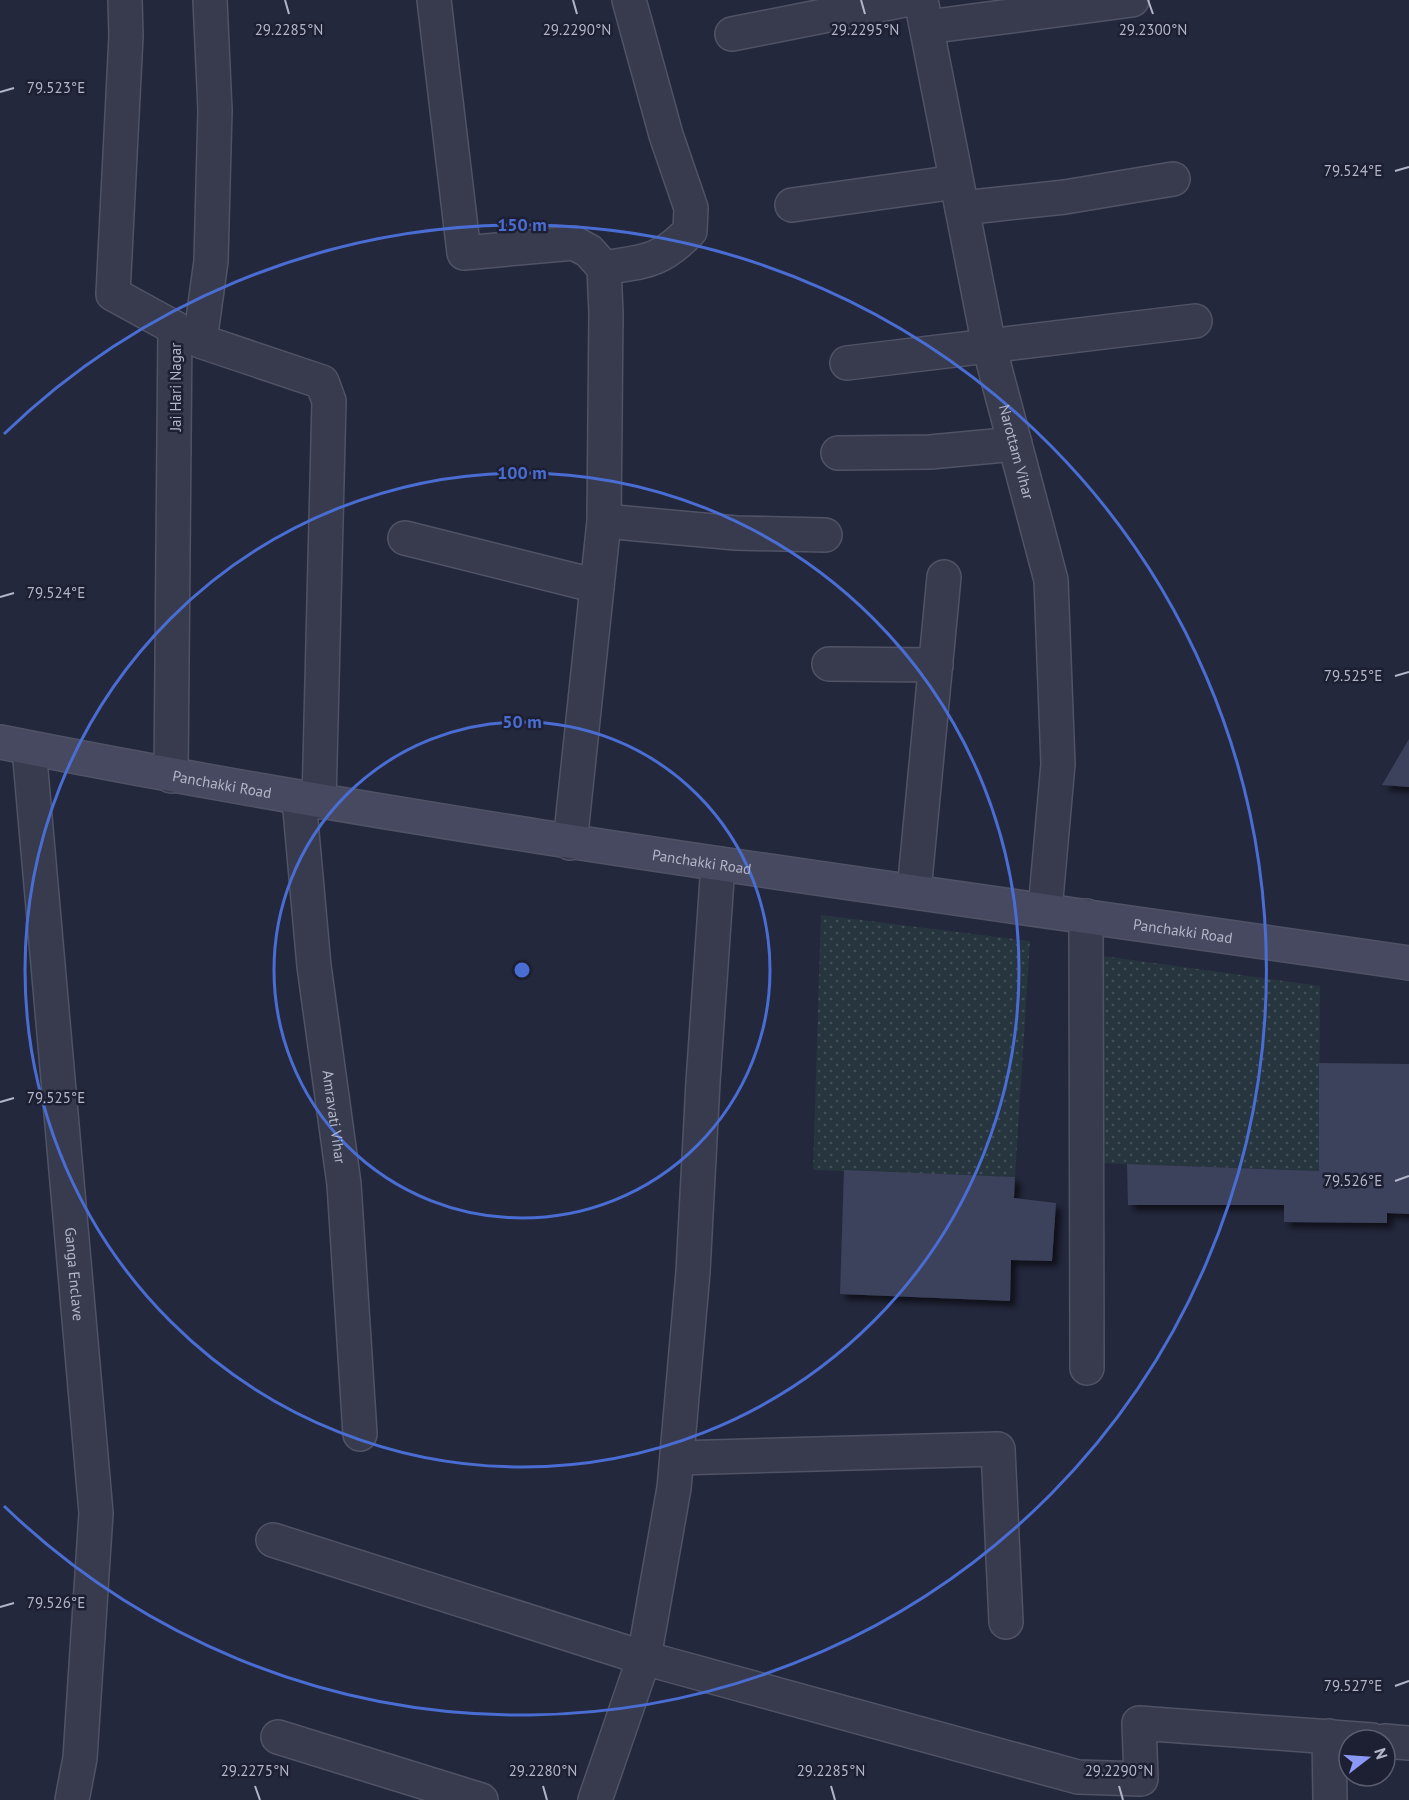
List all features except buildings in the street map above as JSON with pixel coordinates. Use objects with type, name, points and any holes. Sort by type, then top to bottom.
[{"type":"main road","name":"Panchakki Road","points":[[14,745],[171,776],[570,843],[1409,963]]},
{"type":"street","name":"Jai Hari Nagar","points":[[125,0],[126,36],[113,294],[188,334],[171,776]]},
{"type":"street","points":[[188,334],[212,261],[215,110],[210,0]]},
{"type":"street","points":[[434,0],[464,253],[574,243],[589,251],[604,268],[606,313],[604,521],[570,843]]},
{"type":"street","points":[[604,268],[651,260],[671,251],[690,231],[692,208],[666,135],[629,0]]},
{"type":"street","points":[[732,34],[904,0]]},
{"type":"street","points":[[924,13],[1132,0]]},
{"type":"street","name":"Narottam Vihar","points":[[924,13],[990,346],[1051,580],[1058,764],[1046,910]]},
{"type":"street","points":[[792,205],[959,195],[1065,197],[1173,179]]},
{"type":"street","points":[[847,363],[1195,321]]},
{"type":"street","name":"Amravati Vihar","points":[[188,334],[322,382],[329,401],[309,800],[314,966],[344,1184],[360,1434]]},
{"type":"street","points":[[838,453],[930,452],[1015,444]]},
{"type":"street","points":[[604,521],[736,533],[825,536]]},
{"type":"street","points":[[405,538],[597,586]]},
{"type":"street","points":[[914,891],[944,577]]},
{"type":"street","points":[[829,664],[936,665]]},
{"type":"street","name":"Ganga Enclave","points":[[14,745],[96,1513],[80,1758],[72,1800]]},
{"type":"street","points":[[595,1800],[644,1658],[674,1488],[693,1272],[718,864]]},
{"type":"street","points":[[1086,916],[1087,1368]]},
{"type":"street","points":[[677,1458],[998,1449],[1006,1622]]},
{"type":"street","points":[[273,1540],[644,1658],[1077,1789],[1141,1779],[1139,1723],[1337,1737]]},
{"type":"street","points":[[1329,1736],[1330,1800]]},
{"type":"street","points":[[278,1737],[481,1800]]},
{"type":"shaded area","points":[[821,915],[1030,941],[1015,1177],[813,1170]]},
{"type":"shaded area","points":[[1096,955],[1320,986],[1319,1171],[1095,1163]]}]
